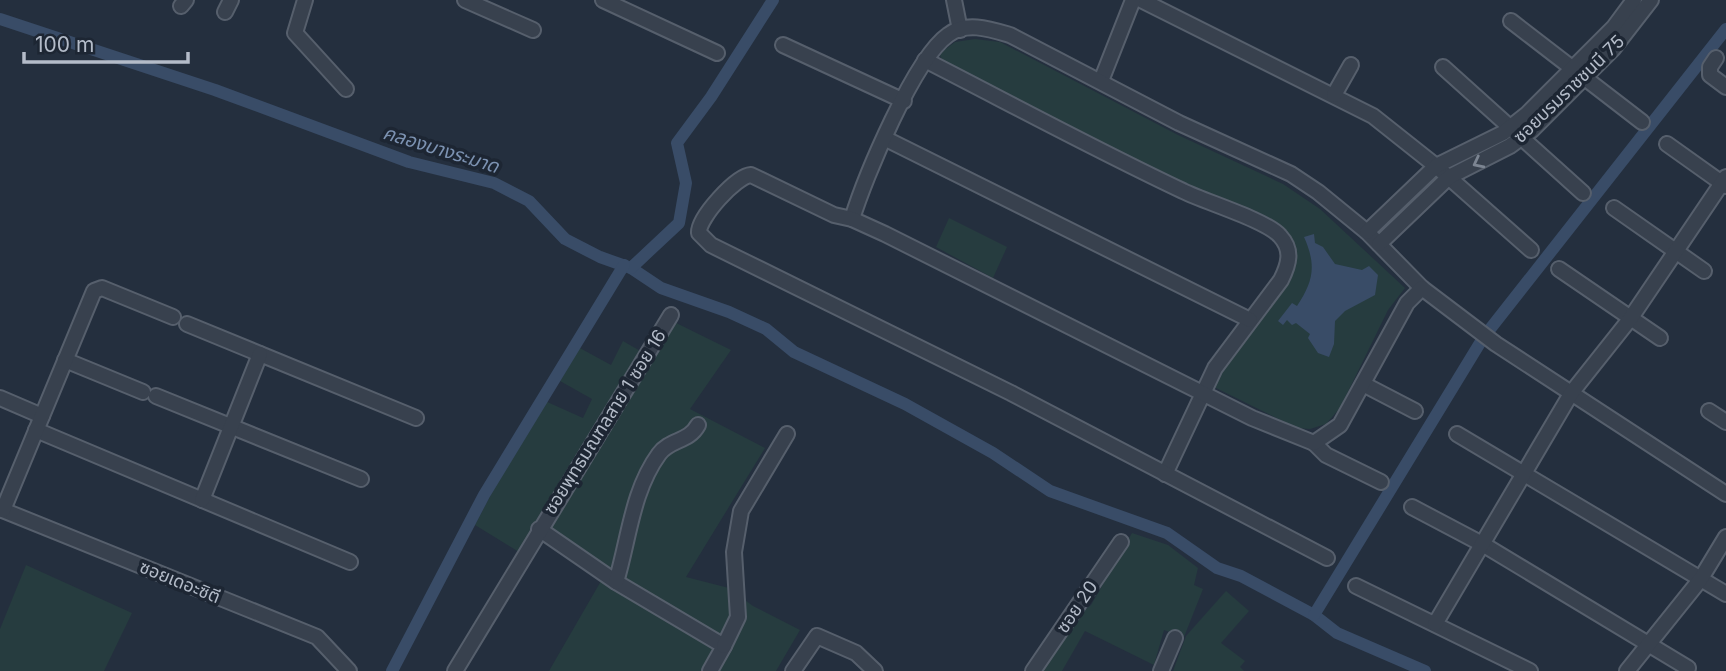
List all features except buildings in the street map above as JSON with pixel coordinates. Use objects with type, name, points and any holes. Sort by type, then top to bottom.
[{"type":"street","points":[[305,0],[295,33],[346,89]]},
{"type":"street","points":[[465,0],[533,30]]},
{"type":"street","points":[[603,0],[717,53]]},
{"type":"street","points":[[954,0],[960,30]]},
{"type":"street","points":[[1101,81],[1133,0]]},
{"type":"street","points":[[1141,0],[1373,116],[1449,177],[1531,250]]},
{"type":"street","name":"ซอยบรมราชชนนี 75","points":[[1378,244],[1449,177],[1523,136],[1581,72],[1634,0]]},
{"type":"street","name":"ซอยบรมราชชนนี 75","points":[[1367,232],[1436,166],[1511,127],[1613,49],[1651,0]]},
{"type":"street","points":[[1511,20],[1642,122]]},
{"type":"street","points":[[852,219],[861,189],[925,60],[948,34],[960,30],[986,28],[1010,35],[1179,123],[1291,174],[1367,232],[1422,288],[1496,344],[1726,494]]},
{"type":"street","points":[[783,45],[904,101]]},
{"type":"street","points":[[1716,58],[1710,67],[1710,75],[1726,87]]},
{"type":"street","points":[[925,60],[1185,192],[1279,233],[1288,247],[1289,264],[1282,280],[1215,368],[1164,474]]},
{"type":"street","points":[[1334,95],[1351,65]]},
{"type":"street","points":[[1443,67],[1523,136],[1583,193]]},
{"type":"street","points":[[886,139],[1250,320]]},
{"type":"street","points":[[1434,624],[1484,545],[1572,392],[1630,319],[1674,250],[1725,182],[1667,144]]},
{"type":"street","points":[[1326,558],[1011,393],[711,245],[698,231],[701,220],[745,176],[834,215],[852,219],[1202,393],[1314,443],[1326,455],[1381,482]]},
{"type":"street","points":[[1614,208],[1704,271]]},
{"type":"street","points":[[1559,269],[1660,338]]},
{"type":"street","points":[[1314,443],[1340,425],[1407,303],[1422,288]]},
{"type":"street","points":[[1,510],[5,490],[36,430],[97,289],[107,290],[173,317]]},
{"type":"street","name":"ซอยพุทธมณฑลสาย 1 ซอย 16","points":[[455,671],[671,315]]},
{"type":"street","points":[[187,324],[415,418]]},
{"type":"street","points":[[202,500],[260,354]]},
{"type":"street","points":[[65,360],[361,479]]},
{"type":"street","points":[[1363,384],[1415,411]]},
{"type":"street","points":[[0,398],[42,416]]},
{"type":"street","points":[[1709,411],[1726,422]]},
{"type":"street","points":[[616,582],[641,485],[663,449],[689,437],[698,425]]},
{"type":"street","points":[[36,430],[350,562]]},
{"type":"street","points":[[710,671],[738,617],[734,552],[741,511],[787,434]]},
{"type":"street","points":[[1457,434],[1726,594]]},
{"type":"street","points":[[1412,507],[1484,545],[1688,668]]},
{"type":"street","name":"ซอยเดอะซิตี","points":[[1,510],[317,637],[349,671]]},
{"type":"street","name":"ซอยพุทธมณฑลสาย 1 ซอย 16","points":[[539,529],[616,582],[724,646]]},
{"type":"street","points":[[1627,671],[1651,645],[1700,580],[1726,537]]},
{"type":"street","name":"ซอย 20","points":[[1033,671],[1121,542]]},
{"type":"street","points":[[1356,586],[1530,671]]},
{"type":"street","points":[[793,671],[817,636],[856,653],[875,671]]},
{"type":"street","points":[[1161,671],[1175,638]]},
{"type":"green space","points":[[975,39],[1000,42],[1178,135],[1283,184],[1320,209],[1405,288],[1388,310],[1340,408],[1326,424],[1310,429],[1297,428],[1212,386],[1232,352],[1292,275],[1295,260],[1293,244],[946,66],[939,54],[955,42]]},
{"type":"green space","points":[[949,218],[1007,247],[993,278],[936,247]]},
{"type":"green space","points":[[662,316],[731,350],[690,409],[765,448],[686,577],[729,588],[753,606],[800,630],[776,671],[549,671],[601,581],[714,650],[722,641],[537,524],[519,552],[475,525],[520,439],[545,401],[583,418],[592,399],[560,381],[578,347],[611,365],[623,341],[642,352]]},
{"type":"green space","points":[[1132,533],[1168,545],[1198,568],[1194,585],[1203,589],[1184,637],[1164,630],[1154,665],[1085,631],[1062,671],[1039,671],[1075,618],[1091,605]]},
{"type":"green space","points":[[26,565],[132,613],[104,671],[0,671],[0,629]]},
{"type":"green space","points":[[1226,591],[1249,611],[1221,643],[1245,661],[1240,667],[1244,671],[1173,671],[1186,636]]},
{"type":"water","points":[[1314,234],[1315,243],[1323,247],[1335,264],[1362,270],[1369,266],[1378,275],[1375,295],[1345,311],[1335,321],[1334,344],[1329,357],[1318,353],[1308,338],[1310,334],[1296,323],[1292,325],[1287,320],[1283,325],[1278,321],[1292,303],[1297,306],[1307,289],[1312,265],[1304,237]]},
{"type":"waterway","name":"คลองบางระมาด","points":[[631,268],[679,223],[686,183],[677,143],[711,97],[773,0]]},
{"type":"waterway","points":[[0,19],[215,90],[409,162],[494,183],[529,201],[565,239],[600,257],[631,268],[661,288],[729,312],[766,329],[794,352],[905,404],[993,453],[1050,491],[1167,533],[1217,568],[1241,576],[1314,615],[1337,633],[1425,671]]},
{"type":"waterway","points":[[1314,615],[1483,338],[1726,29]]},
{"type":"waterway","points":[[392,671],[484,495],[624,265]]}]
